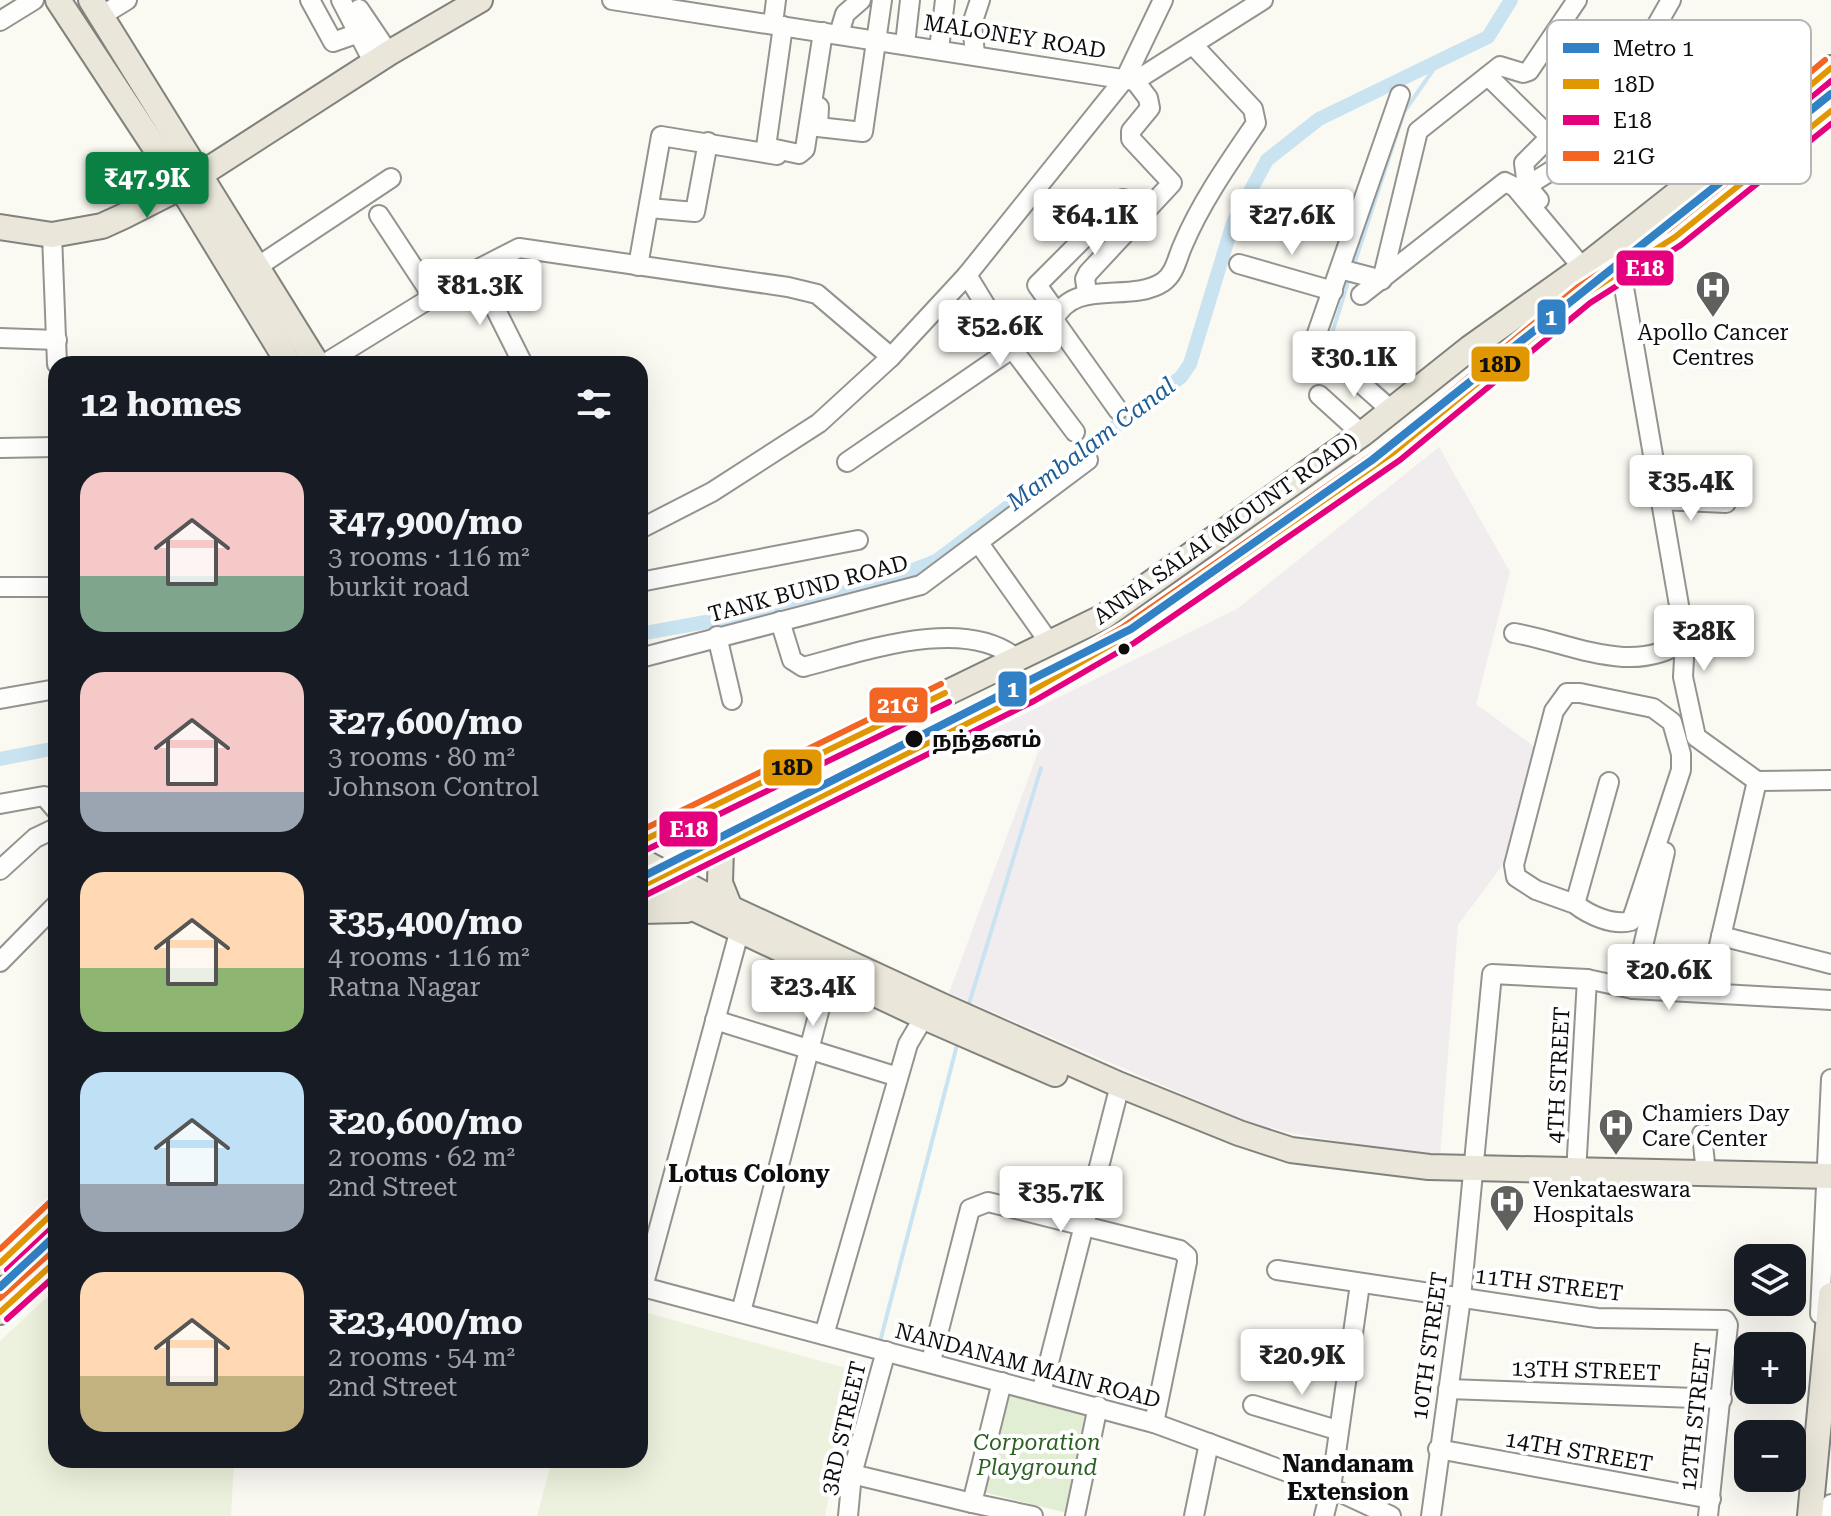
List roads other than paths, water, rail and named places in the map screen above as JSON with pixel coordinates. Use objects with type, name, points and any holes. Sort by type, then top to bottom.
[{"type":"main road","points":[[58,0],[257,267],[312,356]]},
{"type":"main road","points":[[91,227],[99,217],[188,176],[369,43],[449,0]]},
{"type":"main road","points":[[0,227],[52,235],[124,216],[480,0]]},
{"type":"main road","points":[[99,6],[285,356]]},
{"type":"main road","points":[[1828,71],[1831,112]]},
{"type":"main road","name":"ANNA SALAI (MOUNT ROAD)","points":[[1811,85],[1828,71]]},
{"type":"main road","name":"ANNA SALAI (MOUNT ROAD)","points":[[1811,128],[1831,112]]},
{"type":"main road","name":"ANNA SALAI (MOUNT ROAD)","points":[[648,838],[1103,617],[1377,422],[1587,264],[1687,184]]},
{"type":"main road","name":"ANNA SALAI (MOUNT ROAD)","points":[[648,882],[1030,692],[1128,635],[1400,446],[1584,295],[1675,237],[1741,184]]},
{"type":"main road","points":[[1377,422],[1400,446]]},
{"type":"main road","points":[[721,847],[720,883],[735,918]]},
{"type":"main road","points":[[648,882],[735,918],[1118,1092]]},
{"type":"main road","points":[[648,883],[697,910]]},
{"type":"main road","points":[[648,911],[697,910],[735,918],[829,973],[924,1017],[1118,1092],[1291,1150],[1472,1175],[1828,1184]]},
{"type":"main road","points":[[1472,1175],[1706,1174],[1828,1184]]},
{"type":"main road","points":[[0,1263],[48,1218]]},
{"type":"main road","points":[[0,1312],[48,1268]]},
{"type":"main road","points":[[1810,1516],[1831,1295]]},
{"type":"street","points":[[0,21],[34,0]]},
{"type":"street","points":[[99,6],[127,0]]},
{"type":"street","points":[[310,0],[333,42],[369,43]]},
{"type":"street","points":[[341,0],[369,43]]},
{"type":"street","points":[[353,0],[369,43]]},
{"type":"street","name":"MALONEY ROAD","points":[[612,0],[738,9],[775,24],[1130,79]]},
{"type":"street","points":[[774,0],[775,24],[765,141],[769,149],[799,154],[805,149],[831,33],[845,14],[861,0]]},
{"type":"street","points":[[831,33],[817,122],[822,129],[863,132],[882,0]]},
{"type":"street","points":[[905,44],[910,0]]},
{"type":"street","points":[[939,49],[945,0]]},
{"type":"street","points":[[975,54],[972,24],[980,0]]},
{"type":"street","points":[[648,525],[712,492],[819,423],[891,357],[967,275],[1130,79],[1163,0]]},
{"type":"street","points":[[1130,79],[1194,46],[1263,0]]},
{"type":"street","points":[[1563,20],[1577,0]]},
{"type":"street","points":[[1660,20],[1671,0]]},
{"type":"street","points":[[1382,280],[1418,131],[1500,66],[1523,73],[1529,71],[1547,44]]},
{"type":"street","points":[[847,462],[1087,292],[1125,294],[1151,288],[1171,276],[1197,217],[1256,123],[1253,109],[1194,46]]},
{"type":"street","points":[[1488,76],[1547,134]]},
{"type":"street","points":[[1087,292],[1085,279],[1088,273],[1172,183],[1131,139],[1131,131],[1150,108],[1148,98],[1130,79]]},
{"type":"street","points":[[1377,422],[1314,342],[1333,291],[1348,271],[1400,95]]},
{"type":"street","points":[[1390,124],[1418,131]]},
{"type":"street","points":[[640,259],[661,136],[812,161]]},
{"type":"street","points":[[1547,140],[1526,159],[1527,186],[1587,264]]},
{"type":"street","points":[[649,208],[695,212],[708,142]]},
{"type":"street","points":[[1527,186],[1547,173]]},
{"type":"street","points":[[257,267],[391,178]]},
{"type":"street","points":[[1361,295],[1505,182],[1515,187],[1587,264]]},
{"type":"street","points":[[1118,410],[1037,285],[1123,199]]},
{"type":"street","points":[[379,215],[433,297]]},
{"type":"street","points":[[52,235],[57,356]]},
{"type":"street","points":[[337,356],[476,270],[519,248],[640,259],[817,294],[891,357]]},
{"type":"street","points":[[1239,264],[1333,291]]},
{"type":"street","points":[[476,270],[519,356]]},
{"type":"street","points":[[1621,270],[1685,640],[1683,677],[1696,737],[1757,781],[1831,780]]},
{"type":"street","points":[[1348,271],[1382,280]]},
{"type":"street","points":[[967,275],[1011,347],[1075,432]]},
{"type":"street","points":[[0,338],[57,340]]},
{"type":"street","points":[[1319,395],[1377,422]]},
{"type":"street","points":[[0,448],[48,447]]},
{"type":"street","name":"TANK BUND ROAD","points":[[648,656],[921,585],[1088,460]]},
{"type":"street","points":[[1660,500],[1726,503]]},
{"type":"street","points":[[648,580],[858,540]]},
{"type":"street","points":[[978,542],[1049,642]]},
{"type":"street","points":[[0,587],[48,587]]},
{"type":"street","points":[[780,621],[792,660],[803,667],[885,647],[970,637],[987,641],[1016,658]]},
{"type":"street","points":[[1514,633],[1601,657],[1663,651],[1685,640]]},
{"type":"street","points":[[717,636],[732,700]]},
{"type":"street","points":[[0,699],[48,690]]},
{"type":"street","points":[[1567,693],[1653,708],[1672,722],[1679,748],[1681,770],[1631,921],[1613,921],[1524,885],[1516,877],[1514,865],[1559,701],[1567,693]]},
{"type":"street","points":[[1672,722],[1691,713]]},
{"type":"street","points":[[1679,748],[1696,737]]},
{"type":"street","points":[[1708,993],[1757,781]]},
{"type":"street","points":[[1575,904],[1609,782]]},
{"type":"street","points":[[0,804],[44,796],[48,801]]},
{"type":"street","points":[[0,870],[35,838],[48,832]]},
{"type":"street","points":[[1633,989],[1666,849]]},
{"type":"street","points":[[0,962],[48,913]]},
{"type":"street","points":[[735,918],[715,1020],[898,1077]]},
{"type":"street","points":[[1721,936],[1831,964]]},
{"type":"street","points":[[741,1312],[829,973]]},
{"type":"street","name":"10TH STREET","points":[[1431,1516],[1461,1298],[1492,974],[1587,979]]},
{"type":"street","points":[[1587,979],[1633,989],[1831,1000]]},
{"type":"street","name":"4TH STREET","points":[[1576,1173],[1587,979]]},
{"type":"street","name":"3RD STREET","points":[[824,1335],[908,1044],[924,1017]]},
{"type":"street","name":"NANDANAM MAIN ROAD","points":[[648,1268],[715,1020]]},
{"type":"street","points":[[1801,1516],[1819,1337],[1831,1079]]},
{"type":"street","points":[[1041,1393],[1118,1092]]},
{"type":"street","points":[[1702,1134],[1706,1174]]},
{"type":"street","points":[[931,1361],[970,1209],[975,1205],[988,1202],[1180,1250],[1187,1256],[1154,1423]]},
{"type":"street","name":"11TH STREET","points":[[1277,1270],[1597,1318],[1722,1319],[1727,1322]]},
{"type":"street","points":[[1324,1516],[1331,1488],[1360,1284]]},
{"type":"street","name":"NANDANAM MAIN ROAD","points":[[648,1288],[931,1361],[1154,1423],[1331,1488],[1391,1516]]},
{"type":"street","name":"12TH STREET","points":[[1709,1508],[1722,1399],[1727,1322]]},
{"type":"street","name":"3RD STREET","points":[[848,1516],[852,1474],[886,1351]]},
{"type":"street","points":[[972,1503],[1002,1382]]},
{"type":"street","name":"13TH STREET","points":[[1448,1389],[1722,1399]]},
{"type":"street","points":[[1253,1405],[1337,1430]]},
{"type":"street","points":[[1075,1516],[1098,1406]]},
{"type":"street","points":[[1194,1516],[1209,1443]]},
{"type":"street","name":"14TH STREET","points":[[1438,1449],[1709,1508]]},
{"type":"street","points":[[852,1474],[1033,1516]]},
{"type":"street","points":[[1829,1516],[1831,1504]]},
{"type":"waterway","name":"Mambalam Canal","points":[[648,632],[827,596],[936,561],[1181,377],[1190,364],[1233,223],[1267,160],[1319,119],[1488,37],[1511,0]]},
{"type":"waterway","points":[[1353,268],[1404,112],[1440,60]]},
{"type":"waterway","points":[[1350,276],[1329,343],[1389,395]]},
{"type":"waterway","name":"Mambalam Canal","points":[[0,759],[48,750]]},
{"type":"waterway","points":[[968,1007],[1041,768]]},
{"type":"waterway","points":[[881,1338],[958,1041]]},
{"type":"metro line","name":"1","points":[[1811,110],[1831,94]]},
{"type":"metro line","name":"1","points":[[648,874],[1131,629],[1372,460],[1718,184]]},
{"type":"metro line","name":"1","points":[[0,1287],[48,1242]]},
{"type":"place","name":"Apollo Cancer Centres","points":[[1713,319]]},
{"type":"place","name":"நந்தனம்","points":[[914,739]]},
{"type":"place","name":"Chamiers Day Care Center","points":[[1616,1157]]},
{"type":"place","name":"Venkataeswara Hospitals","points":[[1507,1233]]},
{"type":"district","name":"Lotus Colony","points":[[749,1174]]},
{"type":"district","name":"Nandanam Extension","points":[[1348,1478]]},
{"type":"park label","name":"Corporation Playground","points":[[1037,1454]]}]
